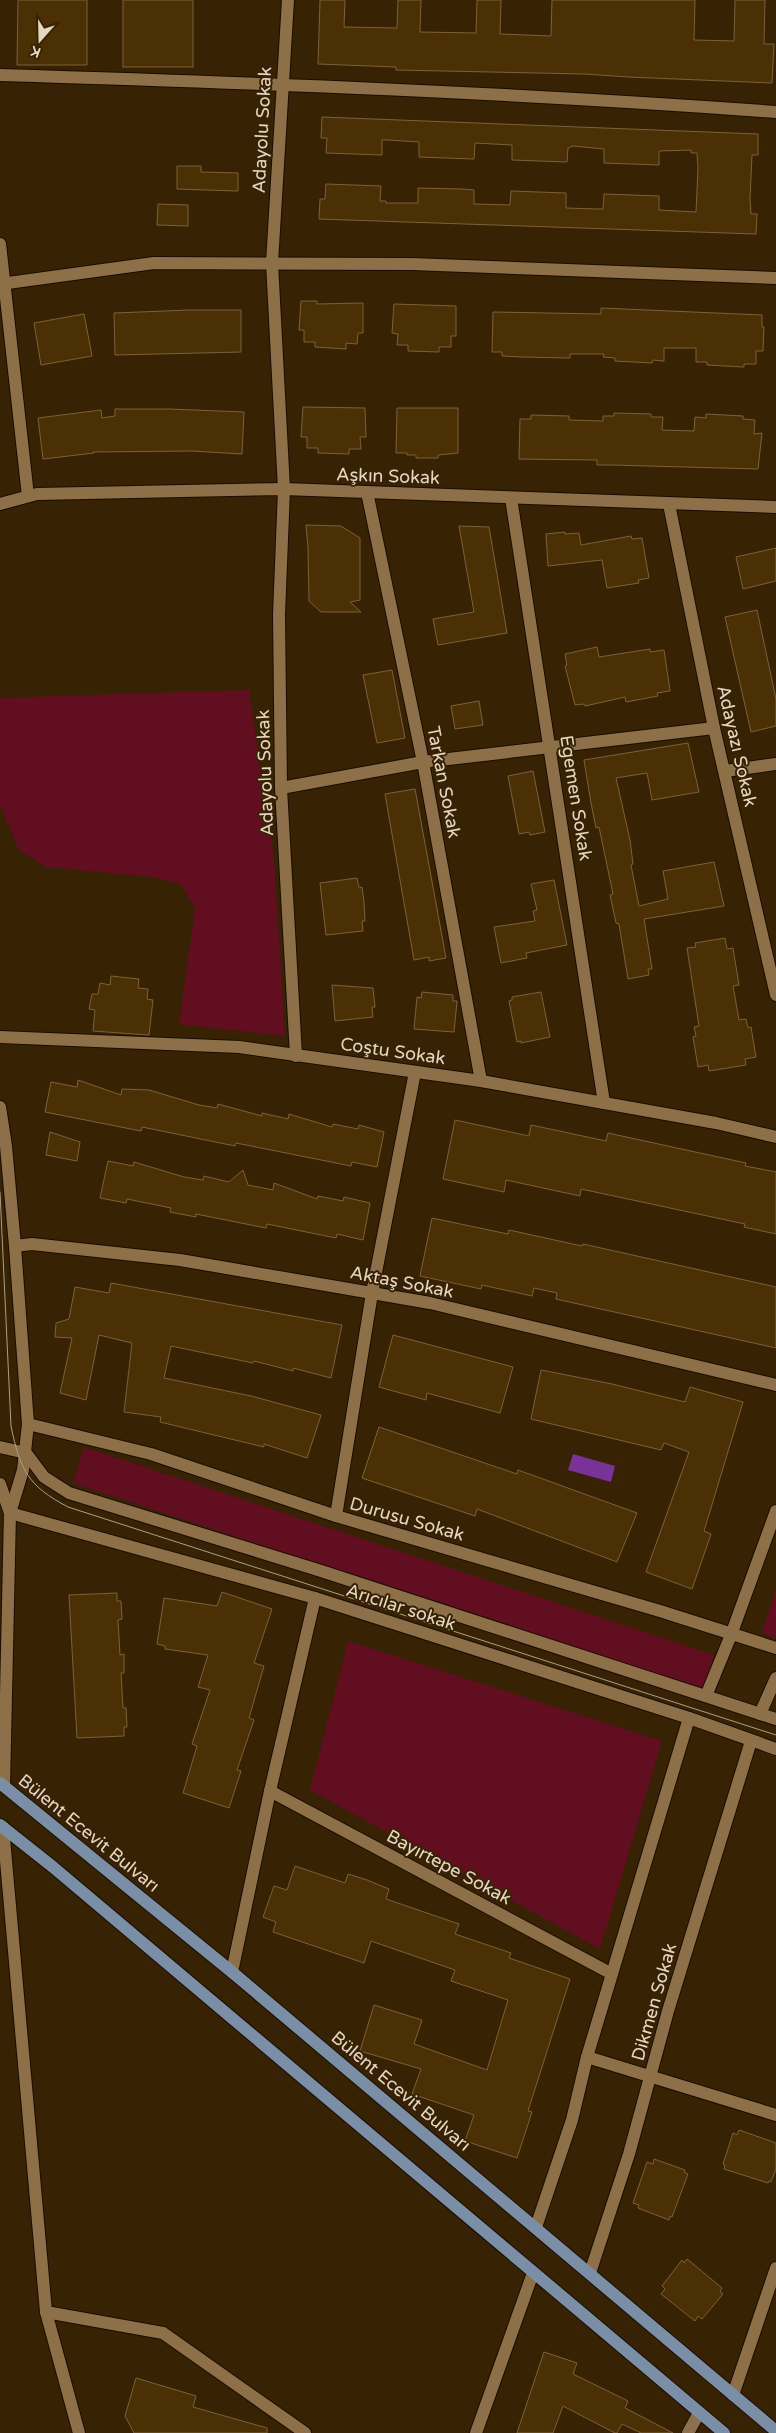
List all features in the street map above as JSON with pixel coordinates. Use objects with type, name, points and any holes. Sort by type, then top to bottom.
[{"type":"main road","name":"Bülent Ecevit Bulvarı","points":[[2,1785],[232,1972],[776,2430]]},
{"type":"main road","points":[[1,1826],[60,1873],[724,2433]]},
{"type":"street","name":"Adayolu Sokak","points":[[288,0],[272,263],[284,489],[279,615],[281,788],[296,1056]]},
{"type":"street","points":[[0,75],[282,83],[592,99],[776,112]]},
{"type":"street","points":[[0,244],[2,284],[28,496]]},
{"type":"street","points":[[2,284],[154,263],[412,264],[776,278]]},
{"type":"street","name":"Aşkın Sokak","points":[[0,504],[37,494],[284,489],[776,507]]},
{"type":"street","name":"Tarkan Sokak","points":[[367,492],[424,762],[481,1080]]},
{"type":"street","name":"Egemen Sokak","points":[[511,498],[551,747],[604,1103]]},
{"type":"street","name":"Adayazı Sokak","points":[[669,504],[714,728],[776,995]]},
{"type":"street","points":[[281,788],[424,762],[714,728]]},
{"type":"street","points":[[725,771],[776,764]]},
{"type":"street","name":"Coştu Sokak","points":[[0,1037],[239,1047],[481,1080],[716,1123],[776,1137]]},
{"type":"street","points":[[336,1516],[372,1293],[415,1072]]},
{"type":"street","points":[[0,1107],[6,1146],[15,1246],[28,1424],[26,1453],[10,1513],[2,1785]]},
{"type":"street","name":"Aktaş Sokak","points":[[15,1246],[32,1244],[180,1260],[430,1303],[776,1385]]},
{"type":"street","name":"Durusu Sokak","points":[[28,1424],[151,1454],[336,1516],[660,1611],[776,1648]]},
{"type":"street","points":[[0,1447],[26,1453],[44,1477],[69,1493],[327,1573],[776,1719]]},
{"type":"street","points":[[0,1484],[10,1513]]},
{"type":"street","points":[[706,1696],[731,1635],[776,1512]]},
{"type":"street","name":"Arıcılar sokak","points":[[10,1513],[314,1598],[689,1718],[776,1749]]},
{"type":"street","points":[[232,1972],[270,1791],[314,1598]]},
{"type":"street","points":[[760,1714],[776,1678]]},
{"type":"street","points":[[536,2227],[572,2120],[587,2057],[689,1718]]},
{"type":"street","name":"Dikmen Sokak","points":[[590,2273],[630,2154],[668,2011],[751,1741]]},
{"type":"street","name":"Bayırtepe Sokak","points":[[270,1791],[612,1974]]},
{"type":"street","points":[[1,1826],[46,2312],[79,2433]]},
{"type":"street","points":[[587,2057],[776,2115]]},
{"type":"street","points":[[733,2395],[776,2268]]},
{"type":"street","points":[[476,2433],[533,2273]]},
{"type":"street","points":[[46,2312],[163,2334],[305,2433]]},
{"type":"street","points":[[688,2433],[698,2413]]},
{"type":"shaded area","points":[[249,690],[274,859],[285,1036],[179,1024],[195,909],[181,884],[153,877],[46,867],[19,850],[0,805],[0,698]]},
{"type":"shaded area","points":[[84,1447],[714,1655],[703,1691],[73,1483]]},
{"type":"shaded area","points":[[573,1454],[615,1466],[611,1482],[568,1470]]},
{"type":"shaded area","points":[[776,1590],[776,1639],[762,1632]]},
{"type":"shaded area","points":[[348,1641],[662,1741],[600,1949],[310,1790]]},
{"type":"building","points":[[18,0],[87,0],[87,65],[17,65]]},
{"type":"building","points":[[123,0],[193,0],[193,67],[123,67]]},
{"type":"building","points":[[320,0],[345,0],[344,27],[397,28],[398,0],[421,0],[420,32],[476,33],[477,0],[501,0],[500,34],[551,36],[552,0],[695,0],[694,40],[734,41],[735,0],[765,0],[764,44],[774,44],[772,83],[584,74],[396,70],[396,67],[318,64]]},
{"type":"building","points":[[322,117],[758,134],[758,155],[752,155],[750,199],[751,214],[757,214],[756,234],[319,219],[320,199],[325,199],[326,184],[381,186],[380,201],[386,201],[386,203],[418,203],[418,188],[462,189],[474,190],[474,204],[510,205],[511,191],[566,193],[566,208],[603,209],[604,194],[659,196],[659,210],[696,212],[698,168],[697,153],[691,153],[691,150],[659,151],[659,165],[604,163],[604,149],[573,146],[568,148],[567,162],[512,160],[512,145],[475,143],[474,159],[419,157],[419,142],[388,140],[382,140],[382,155],[326,153],[327,138],[321,138]]},
{"type":"building","points":[[177,166],[201,166],[201,172],[238,173],[238,191],[177,189]]},
{"type":"building","points":[[158,204],[188,205],[188,226],[157,225]]},
{"type":"building","points":[[301,301],[317,301],[317,304],[363,303],[363,333],[358,333],[357,344],[346,343],[346,349],[315,347],[315,342],[304,342],[304,330],[299,330]]},
{"type":"building","points":[[394,304],[456,306],[456,336],[451,336],[451,347],[439,347],[439,352],[408,351],[408,345],[397,345],[398,334],[392,333]]},
{"type":"building","points":[[601,308],[762,315],[762,327],[764,327],[763,351],[756,351],[756,364],[744,364],[744,367],[707,365],[707,362],[696,362],[696,348],[664,348],[664,361],[653,360],[652,363],[615,361],[615,358],[603,357],[604,354],[570,354],[570,358],[502,356],[502,352],[492,352],[493,312],[601,314]]},
{"type":"building","points":[[241,310],[241,352],[115,355],[114,313]]},
{"type":"building","points":[[84,314],[92,356],[41,365],[34,323]]},
{"type":"building","points":[[303,407],[365,408],[366,437],[360,437],[361,449],[349,449],[349,454],[318,453],[318,448],[307,448],[307,437],[301,437]]},
{"type":"building","points":[[397,408],[458,408],[458,453],[438,455],[438,458],[416,458],[416,455],[396,453]]},
{"type":"building","points":[[115,409],[244,412],[242,454],[192,451],[93,452],[43,459],[38,418],[101,410],[102,418],[115,416]]},
{"type":"building","points":[[614,413],[651,414],[651,417],[663,417],[662,430],[694,431],[695,417],[706,418],[706,414],[743,416],[743,419],[755,420],[754,434],[762,433],[758,469],[597,465],[597,460],[519,459],[520,419],[531,419],[531,415],[569,416],[569,420],[603,421],[603,416],[614,416]]},
{"type":"building","points":[[306,525],[341,526],[360,538],[360,600],[350,602],[361,612],[321,612],[309,601]]},
{"type":"building","points":[[459,526],[489,527],[507,633],[438,645],[433,619],[474,612]]},
{"type":"building","points":[[565,532],[565,534],[579,533],[581,545],[631,536],[632,539],[642,538],[649,578],[638,580],[639,583],[607,588],[602,560],[548,566],[546,534]]},
{"type":"building","points":[[776,548],[776,581],[743,589],[736,557]]},
{"type":"building","points":[[757,610],[776,699],[776,726],[751,732],[725,617]]},
{"type":"building","points":[[597,647],[599,657],[650,649],[650,652],[664,650],[670,691],[657,693],[658,696],[626,702],[625,697],[585,706],[584,704],[575,705],[565,666],[567,665],[565,654]]},
{"type":"building","points":[[392,670],[405,738],[377,743],[363,675]]},
{"type":"building","points":[[479,701],[483,725],[455,729],[451,706]]},
{"type":"building","points":[[688,743],[699,792],[652,800],[647,773],[616,778],[630,840],[633,864],[631,865],[639,906],[668,899],[663,871],[714,862],[724,906],[644,919],[652,969],[648,969],[649,975],[628,979],[619,924],[616,923],[610,895],[613,894],[599,827],[596,828],[584,760]]},
{"type":"building","points":[[533,771],[545,832],[530,835],[529,832],[519,834],[508,776]]},
{"type":"building","points":[[415,789],[446,958],[429,961],[429,957],[414,960],[385,794]]},
{"type":"building","points":[[357,878],[359,888],[362,887],[364,902],[365,921],[362,921],[363,931],[326,935],[320,883]]},
{"type":"building","points":[[554,880],[567,945],[526,953],[527,958],[501,963],[494,927],[535,921],[533,911],[537,910],[531,884]]},
{"type":"building","points":[[725,938],[727,949],[733,948],[739,985],[733,986],[739,1020],[746,1019],[748,1028],[751,1027],[756,1057],[745,1059],[746,1065],[709,1071],[708,1065],[698,1067],[693,1037],[696,1036],[694,1027],[699,1026],[687,948],[696,947],[695,943]]},
{"type":"building","points":[[111,976],[139,979],[138,988],[148,989],[147,999],[153,1000],[149,1035],[93,1031],[95,1010],[89,1009],[92,994],[98,994],[100,983],[110,985]]},
{"type":"building","points":[[332,985],[373,988],[375,1007],[372,1007],[373,1017],[335,1021]]},
{"type":"building","points":[[422,992],[453,995],[453,1001],[457,1001],[454,1032],[414,1029],[417,997],[421,998]]},
{"type":"building","points":[[541,992],[550,1037],[521,1043],[521,1041],[517,1042],[509,1001],[512,1000],[512,997]]},
{"type":"building","points":[[78,1080],[121,1095],[122,1089],[149,1090],[199,1105],[217,1108],[218,1104],[262,1116],[262,1113],[288,1119],[289,1114],[332,1127],[333,1124],[358,1129],[359,1125],[384,1132],[377,1167],[352,1162],[351,1166],[236,1143],[235,1146],[142,1127],[141,1131],[45,1112],[51,1082],[77,1087]]},
{"type":"building","points":[[455,1120],[529,1136],[531,1125],[606,1141],[608,1133],[746,1163],[745,1166],[776,1172],[776,1234],[744,1227],[745,1224],[581,1189],[580,1196],[506,1180],[504,1192],[443,1179]]},
{"type":"building","points":[[50,1132],[80,1142],[77,1161],[46,1155]]},
{"type":"building","points":[[108,1161],[133,1166],[134,1162],[184,1177],[203,1180],[204,1176],[229,1182],[243,1170],[248,1185],[273,1190],[274,1183],[317,1199],[318,1196],[343,1201],[344,1197],[370,1203],[363,1240],[337,1234],[336,1238],[267,1224],[266,1228],[196,1214],[196,1217],[170,1212],[171,1208],[127,1199],[126,1203],[100,1198]]},
{"type":"building","points":[[432,1218],[508,1234],[509,1230],[582,1246],[583,1244],[776,1287],[776,1348],[556,1299],[557,1293],[534,1288],[532,1296],[482,1285],[481,1289],[420,1276]]},
{"type":"building","points":[[111,1283],[342,1325],[331,1378],[293,1368],[293,1371],[254,1361],[253,1363],[171,1346],[164,1378],[251,1396],[321,1415],[307,1458],[264,1444],[264,1447],[160,1422],[161,1417],[124,1412],[132,1343],[99,1335],[86,1400],[60,1393],[72,1338],[55,1337],[56,1323],[69,1319],[75,1287],[109,1293]]},
{"type":"building","points":[[393,1335],[513,1367],[500,1413],[427,1393],[426,1400],[379,1387]]},
{"type":"building","points":[[541,1370],[612,1384],[685,1402],[690,1387],[743,1402],[704,1531],[711,1534],[692,1589],[646,1572],[689,1452],[664,1443],[661,1450],[531,1419]]},
{"type":"building","points":[[379,1427],[517,1474],[518,1470],[637,1513],[617,1562],[477,1509],[475,1516],[362,1478]]},
{"type":"building","points":[[222,1592],[272,1609],[254,1663],[264,1666],[249,1718],[254,1720],[237,1770],[241,1771],[229,1808],[183,1793],[197,1746],[192,1744],[210,1690],[198,1687],[208,1655],[165,1649],[165,1646],[157,1644],[164,1598],[217,1606]]},
{"type":"building","points":[[117,1593],[117,1601],[121,1601],[122,1619],[118,1620],[120,1655],[124,1654],[124,1673],[121,1673],[123,1708],[126,1708],[127,1727],[124,1727],[124,1736],[77,1738],[69,1595]]},
{"type":"building","points":[[295,1866],[345,1883],[348,1874],[389,1889],[386,1899],[459,1924],[455,1934],[511,1953],[509,1958],[570,1979],[528,2111],[532,2112],[517,2158],[465,2141],[474,2115],[412,2094],[421,2069],[360,2051],[374,2005],[422,2020],[414,2044],[487,2070],[508,2000],[451,1981],[455,1970],[371,1941],[364,1963],[273,1932],[276,1922],[263,1917],[274,1886],[287,1890]]},
{"type":"building","points":[[739,2130],[776,2143],[776,2169],[771,2182],[769,2181],[768,2183],[724,2169],[725,2165],[723,2164],[733,2133],[737,2135]]},
{"type":"building","points":[[654,2159],[685,2170],[684,2172],[688,2174],[672,2217],[670,2216],[669,2220],[638,2208],[639,2205],[633,2203],[647,2162],[653,2164]]},
{"type":"building","points":[[687,2259],[722,2288],[720,2292],[723,2294],[702,2319],[698,2316],[695,2321],[661,2294],[665,2289],[662,2286],[682,2260],[684,2263]]},
{"type":"building","points":[[544,2352],[577,2363],[573,2374],[628,2401],[625,2408],[673,2433],[641,2433],[622,2424],[617,2433],[615,2433],[563,2406],[553,2433],[517,2433]]},
{"type":"building","points":[[136,2378],[196,2396],[193,2407],[267,2428],[267,2433],[134,2433],[125,2416]]},
{"type":"tram line","points":[[0,1192],[11,1426],[22,1465],[43,1492],[68,1507],[776,1735]]}]
